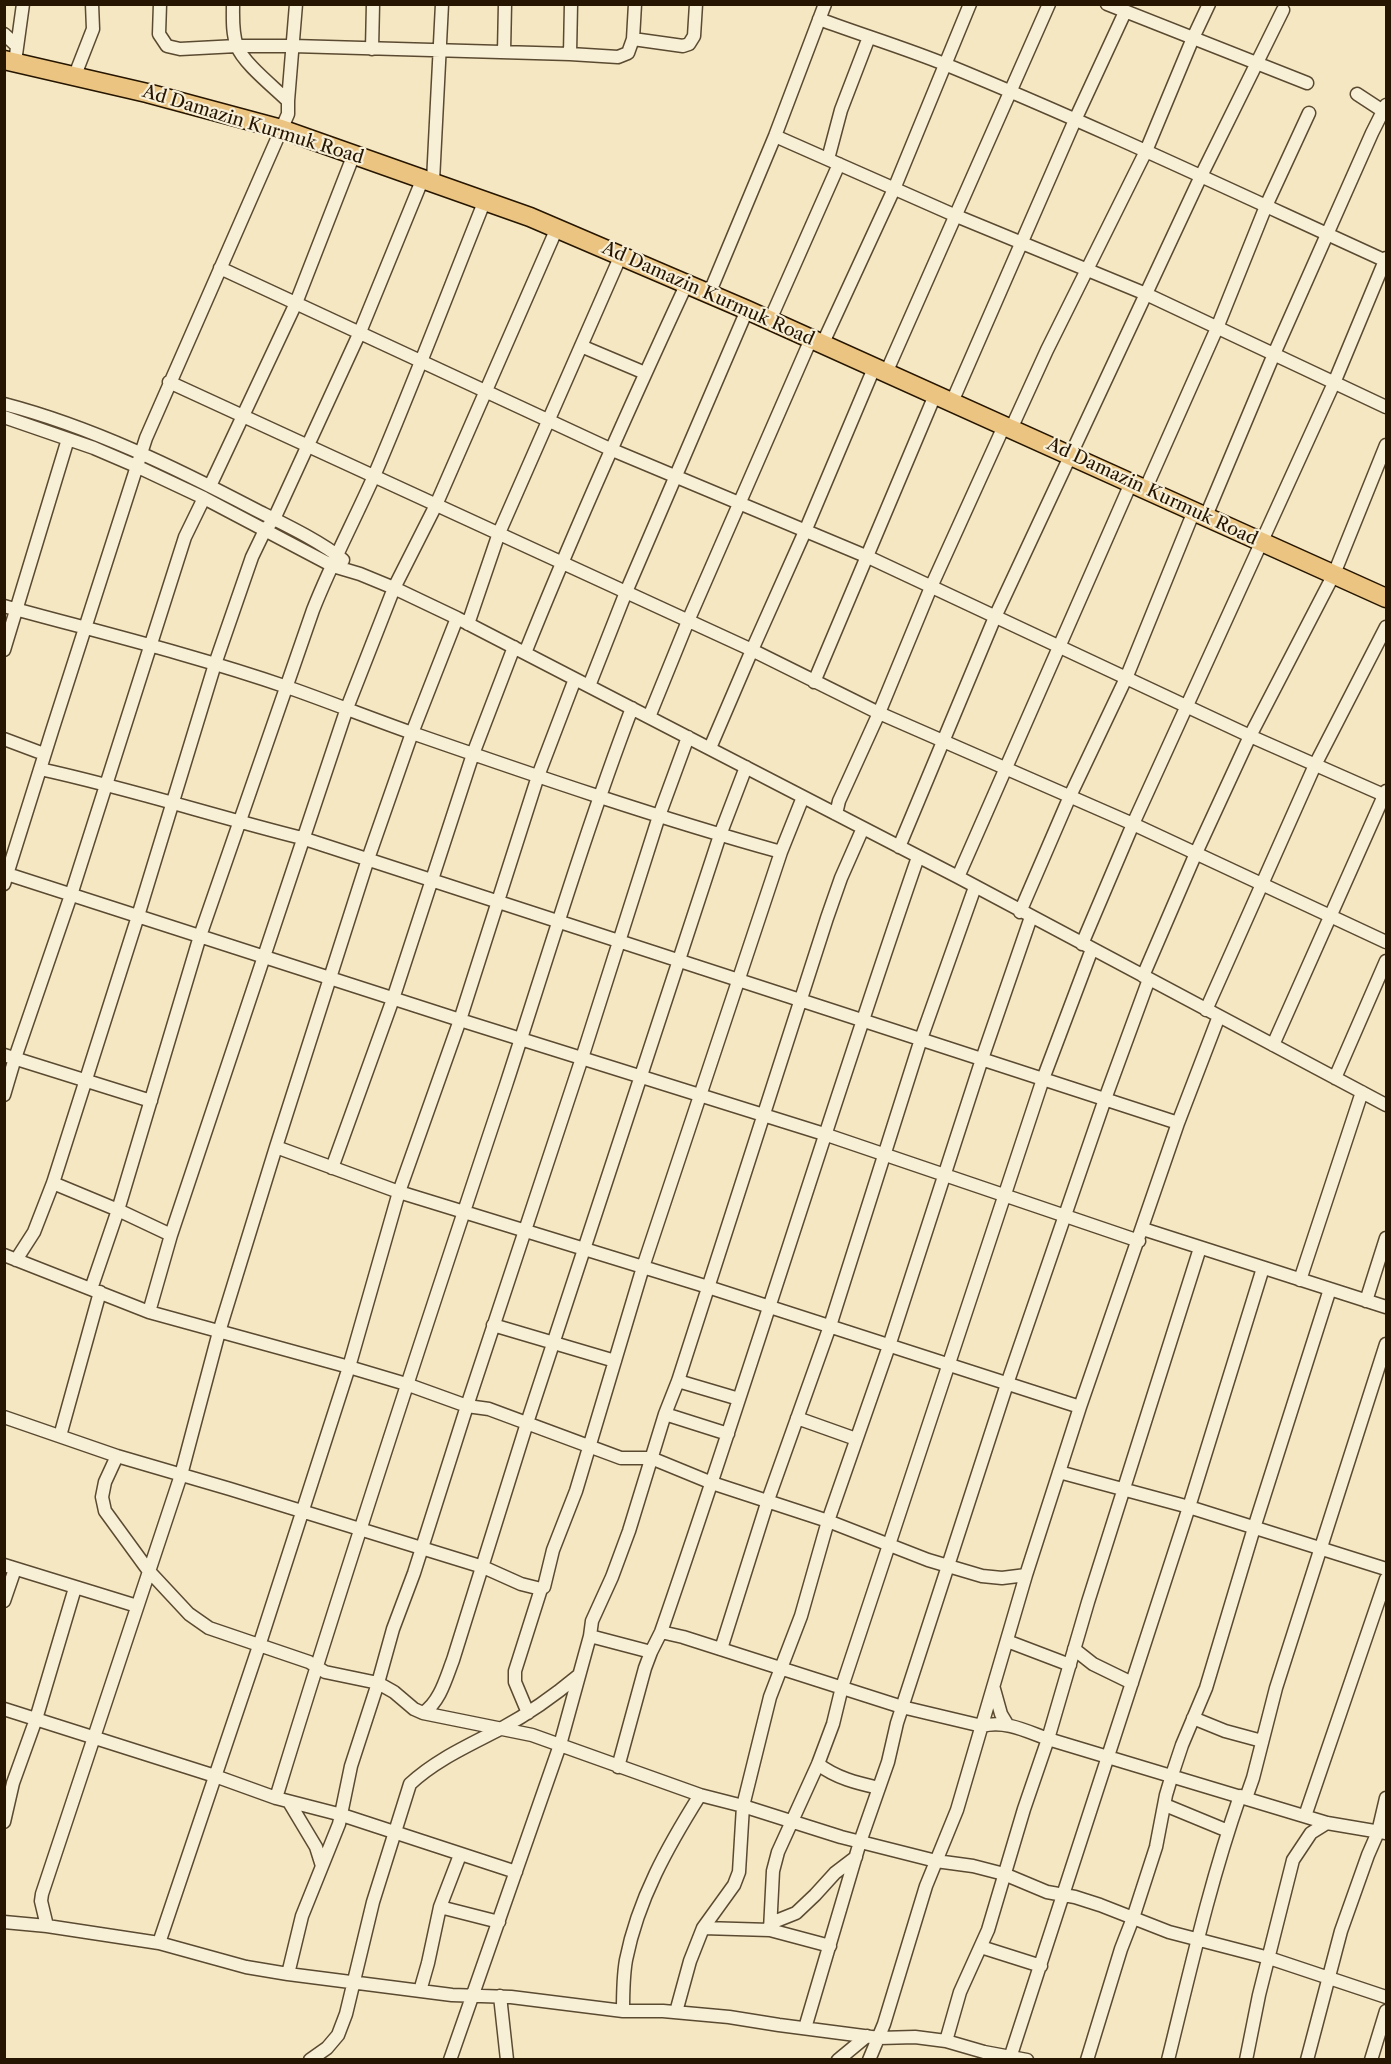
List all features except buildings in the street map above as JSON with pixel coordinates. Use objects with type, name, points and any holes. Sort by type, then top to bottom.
[{"type":"highway","name":"Ad Damazin Kurmuk Road","points":[[12,56],[75,75],[281,129],[485,200],[557,228],[770,320],[1386,598]]},
{"type":"street","points":[[12,56],[23,4]]},
{"type":"street","points":[[75,75],[93,29],[92,4]]},
{"type":"street","points":[[160,4],[159,34],[167,46],[180,49],[292,46],[618,57],[628,53],[633,39],[635,4]]},
{"type":"street","points":[[233,4],[233,24],[237,46],[242,56],[288,101]]},
{"type":"street","points":[[296,4],[288,114],[169,382],[139,460],[6,877],[138,916],[393,999],[765,1115],[1066,1216],[1200,1248],[1386,1307]]},
{"type":"street","points":[[372,50],[373,4]]},
{"type":"street","points":[[442,4],[428,180],[274,519],[265,530],[252,557],[215,664],[54,1183],[34,1232],[10,1257],[149,1312],[349,1367],[467,1406],[489,1409],[621,1458],[651,1458],[712,1483],[828,1521],[949,1566],[982,1576],[1002,1578],[1026,1575]]},
{"type":"street","points":[[504,52],[505,4]]},
{"type":"street","points":[[570,54],[571,4]]},
{"type":"street","points":[[633,39],[683,46],[689,44],[694,36],[696,4]]},
{"type":"street","points":[[710,294],[775,136],[825,4]]},
{"type":"street","points":[[649,717],[740,502],[894,189],[970,4]]},
{"type":"street","points":[[710,748],[806,529],[954,215],[1049,4]]},
{"type":"street","points":[[1107,4],[1307,83]]},
{"type":"street","points":[[836,814],[839,801],[931,587],[1146,151],[1209,4]]},
{"type":"street","points":[[899,847],[995,617],[1201,176],[1283,10]]},
{"type":"street","points":[[952,402],[1075,120],[1125,12]]},
{"type":"street","points":[[771,1927],[772,1871],[778,1852],[818,1764],[832,1724],[842,1687],[1087,946],[1133,824],[1335,383],[1386,260],[1146,151],[945,64],[819,19]]},
{"type":"street","points":[[4,34],[12,56]]},
{"type":"street","points":[[770,320],[833,162],[841,110],[868,37]]},
{"type":"street","points":[[676,2012],[690,1961],[703,1928],[734,1885],[739,1872],[742,1806],[762,1724],[801,1616],[828,1521],[890,1346],[946,1175],[1026,914],[1070,796],[1274,354],[1372,133],[1385,110],[1357,94]]},
{"type":"street","points":[[958,877],[1059,644],[1217,328],[1266,206],[1309,113]]},
{"type":"street","points":[[775,136],[954,215],[1146,294],[1386,406]]},
{"type":"street","points":[[210,486],[296,303],[354,154]]},
{"type":"street","points":[[60,1436],[95,1290],[118,1210],[200,936],[239,822],[317,599],[374,476],[485,200]]},
{"type":"street","points":[[149,1312],[171,1235],[346,708],[394,588],[436,505],[557,228]]},
{"type":"street","points":[[47,1926],[41,1900],[42,1894],[180,1475],[219,1332],[368,859],[412,733],[463,621],[499,533],[621,255]]},
{"type":"street","points":[[220,268],[610,449],[868,556],[995,617],[1127,676],[1250,736],[1386,794],[1273,1045]]},
{"type":"street","points":[[332,1168],[393,999],[473,754],[687,284]]},
{"type":"street","points":[[589,686],[626,592],[747,310]]},
{"type":"street","points":[[580,346],[645,373]]},
{"type":"street","points":[[169,382],[561,561],[879,712],[1133,824],[1386,942]]},
{"type":"street","points":[[814,682],[935,395]]},
{"type":"street","points":[[4,404],[69,425],[139,460],[265,530],[463,621],[958,877],[1386,1105]]},
{"type":"street","points":[[5,419],[139,460],[210,486],[274,519],[335,561]]},
{"type":"street","points":[[4,650],[10,608],[68,439]]},
{"type":"street","points":[[805,2028],[860,1842],[1007,1384],[1146,978],[1196,853],[1250,736],[1334,574],[1386,445]]},
{"type":"street","points":[[4,1095],[10,1057],[71,895],[185,537],[204,498]]},
{"type":"street","points":[[10,608],[151,644],[215,664],[538,776],[659,816],[781,852]]},
{"type":"street","points":[[1206,1010],[1315,765],[1386,627]]},
{"type":"street","points":[[159,1943],[259,1646],[349,1367],[399,1192],[460,1020],[538,776],[575,679]]},
{"type":"street","points":[[276,1798],[406,1384],[599,796],[632,708]]},
{"type":"street","points":[[288,1974],[302,1916],[342,1815],[351,1766],[393,1629],[422,1549],[659,816],[688,737]]},
{"type":"street","points":[[4,739],[45,754]]},
{"type":"street","points":[[423,1713],[438,1697],[453,1660],[526,1423],[720,835],[746,767]]},
{"type":"street","points":[[40,768],[107,783],[302,838],[558,923],[1178,1122]]},
{"type":"street","points":[[528,1713],[516,1682],[515,1671],[541,1589],[544,1587],[553,1550],[576,1491],[643,1268],[781,852],[803,797]]},
{"type":"street","points":[[450,2060],[560,1745],[590,1636],[592,1621],[622,1550],[841,878],[863,828]]},
{"type":"street","points":[[618,1767],[651,1652],[661,1632],[712,1483],[861,1020],[918,857]]},
{"type":"street","points":[[721,1649],[768,1500],[830,1326],[921,1039],[975,887]]},
{"type":"street","points":[[1335,1078],[1386,961]]},
{"type":"street","points":[[869,2060],[873,2037],[936,1861],[957,1810],[1026,1575],[1080,1407],[1178,1122],[1219,1017]]},
{"type":"street","points":[[10,1057],[151,1101]]},
{"type":"street","points":[[1300,1280],[1362,1092]]},
{"type":"street","points":[[276,1147],[399,1192],[708,1287],[1080,1407]]},
{"type":"street","points":[[54,1183],[171,1235]]},
{"type":"street","points":[[1366,1301],[1386,1238]]},
{"type":"street","points":[[946,2041],[960,1992],[981,1947],[1048,1739],[1074,1648],[1200,1248]]},
{"type":"street","points":[[1010,2058],[1189,1507],[1263,1268]]},
{"type":"street","points":[[1087,2060],[1120,1949],[1133,1918],[1156,1847],[1172,1775],[1212,1671],[1254,1528],[1330,1289]]},
{"type":"street","points":[[494,1324],[615,1361]]},
{"type":"street","points":[[1168,2060],[1197,1939],[1228,1831],[1253,1778],[1276,1688],[1386,1344]]},
{"type":"street","points":[[678,1381],[739,1399]]},
{"type":"street","points":[[665,1414],[728,1434]]},
{"type":"street","points":[[4,1417],[117,1456],[483,1567],[521,1584],[541,1589]]},
{"type":"street","points":[[797,1418],[856,1439]]},
{"type":"street","points":[[117,1456],[105,1482],[102,1497],[105,1511],[148,1570],[199,1623],[259,1646],[294,1656],[332,1675],[378,1683],[423,1713],[501,1728],[560,1745],[700,1795],[860,1842],[936,1861],[973,1866],[1004,1874],[1047,1892],[1100,1905],[1169,1932],[1269,1958],[1386,1997]]},
{"type":"street","points":[[1059,1472],[1189,1507],[1386,1569]]},
{"type":"street","points":[[4,1601],[10,1567],[137,1606]]},
{"type":"street","points":[[1305,1816],[1386,1579]]},
{"type":"street","points":[[4,1822],[13,1783],[36,1719],[75,1588]]},
{"type":"street","points":[[661,1632],[683,1636],[903,1707],[982,1726],[994,1723],[1007,1724],[1048,1739],[1305,1816],[1382,1833]]},
{"type":"street","points":[[590,1636],[651,1652]]},
{"type":"street","points":[[1006,1641],[1070,1665]]},
{"type":"street","points":[[1074,1648],[1093,1664],[1132,1683]]},
{"type":"street","points":[[310,2060],[327,2048],[338,2035],[346,2014],[370,1913],[410,1784],[422,1773],[459,1750],[528,1713],[556,1694],[579,1674]]},
{"type":"street","points":[[993,1688],[997,1704],[1007,1724]]},
{"type":"street","points":[[4,1709],[216,1776],[276,1798],[342,1815],[516,1872]]},
{"type":"street","points":[[1194,1718],[1225,1731],[1262,1741]]},
{"type":"street","points":[[818,1764],[849,1780],[879,1788]]},
{"type":"street","points":[[624,2011],[623,1982],[626,1960],[638,1917],[658,1865],[700,1795]]},
{"type":"street","points":[[1307,2060],[1341,1931],[1368,1855],[1382,1833],[1386,1798]]},
{"type":"street","points":[[289,1802],[316,1847],[322,1866]]},
{"type":"street","points":[[1165,1804],[1228,1831]]},
{"type":"street","points":[[1246,2060],[1259,1995],[1293,1860],[1311,1833],[1327,1822]]},
{"type":"street","points":[[420,1991],[440,1907],[460,1855]]},
{"type":"street","points":[[771,1927],[796,1913],[835,1873],[856,1857]]},
{"type":"street","points":[[440,1907],[499,1922]]},
{"type":"street","points":[[4,1922],[47,1926],[159,1943],[246,1967],[288,1974],[452,1995],[500,1996],[624,2011],[676,2012],[729,2017],[873,2037],[915,2037],[946,2041],[1010,2058],[1027,2060]]},
{"type":"street","points":[[703,1928],[771,1927],[830,1946]]},
{"type":"street","points":[[981,1947],[1041,1966]]},
{"type":"street","points":[[500,1996],[507,2060]]},
{"type":"street","points":[[1371,2060],[1386,2011]]},
{"type":"street","points":[[838,2060],[873,2037]]}]
